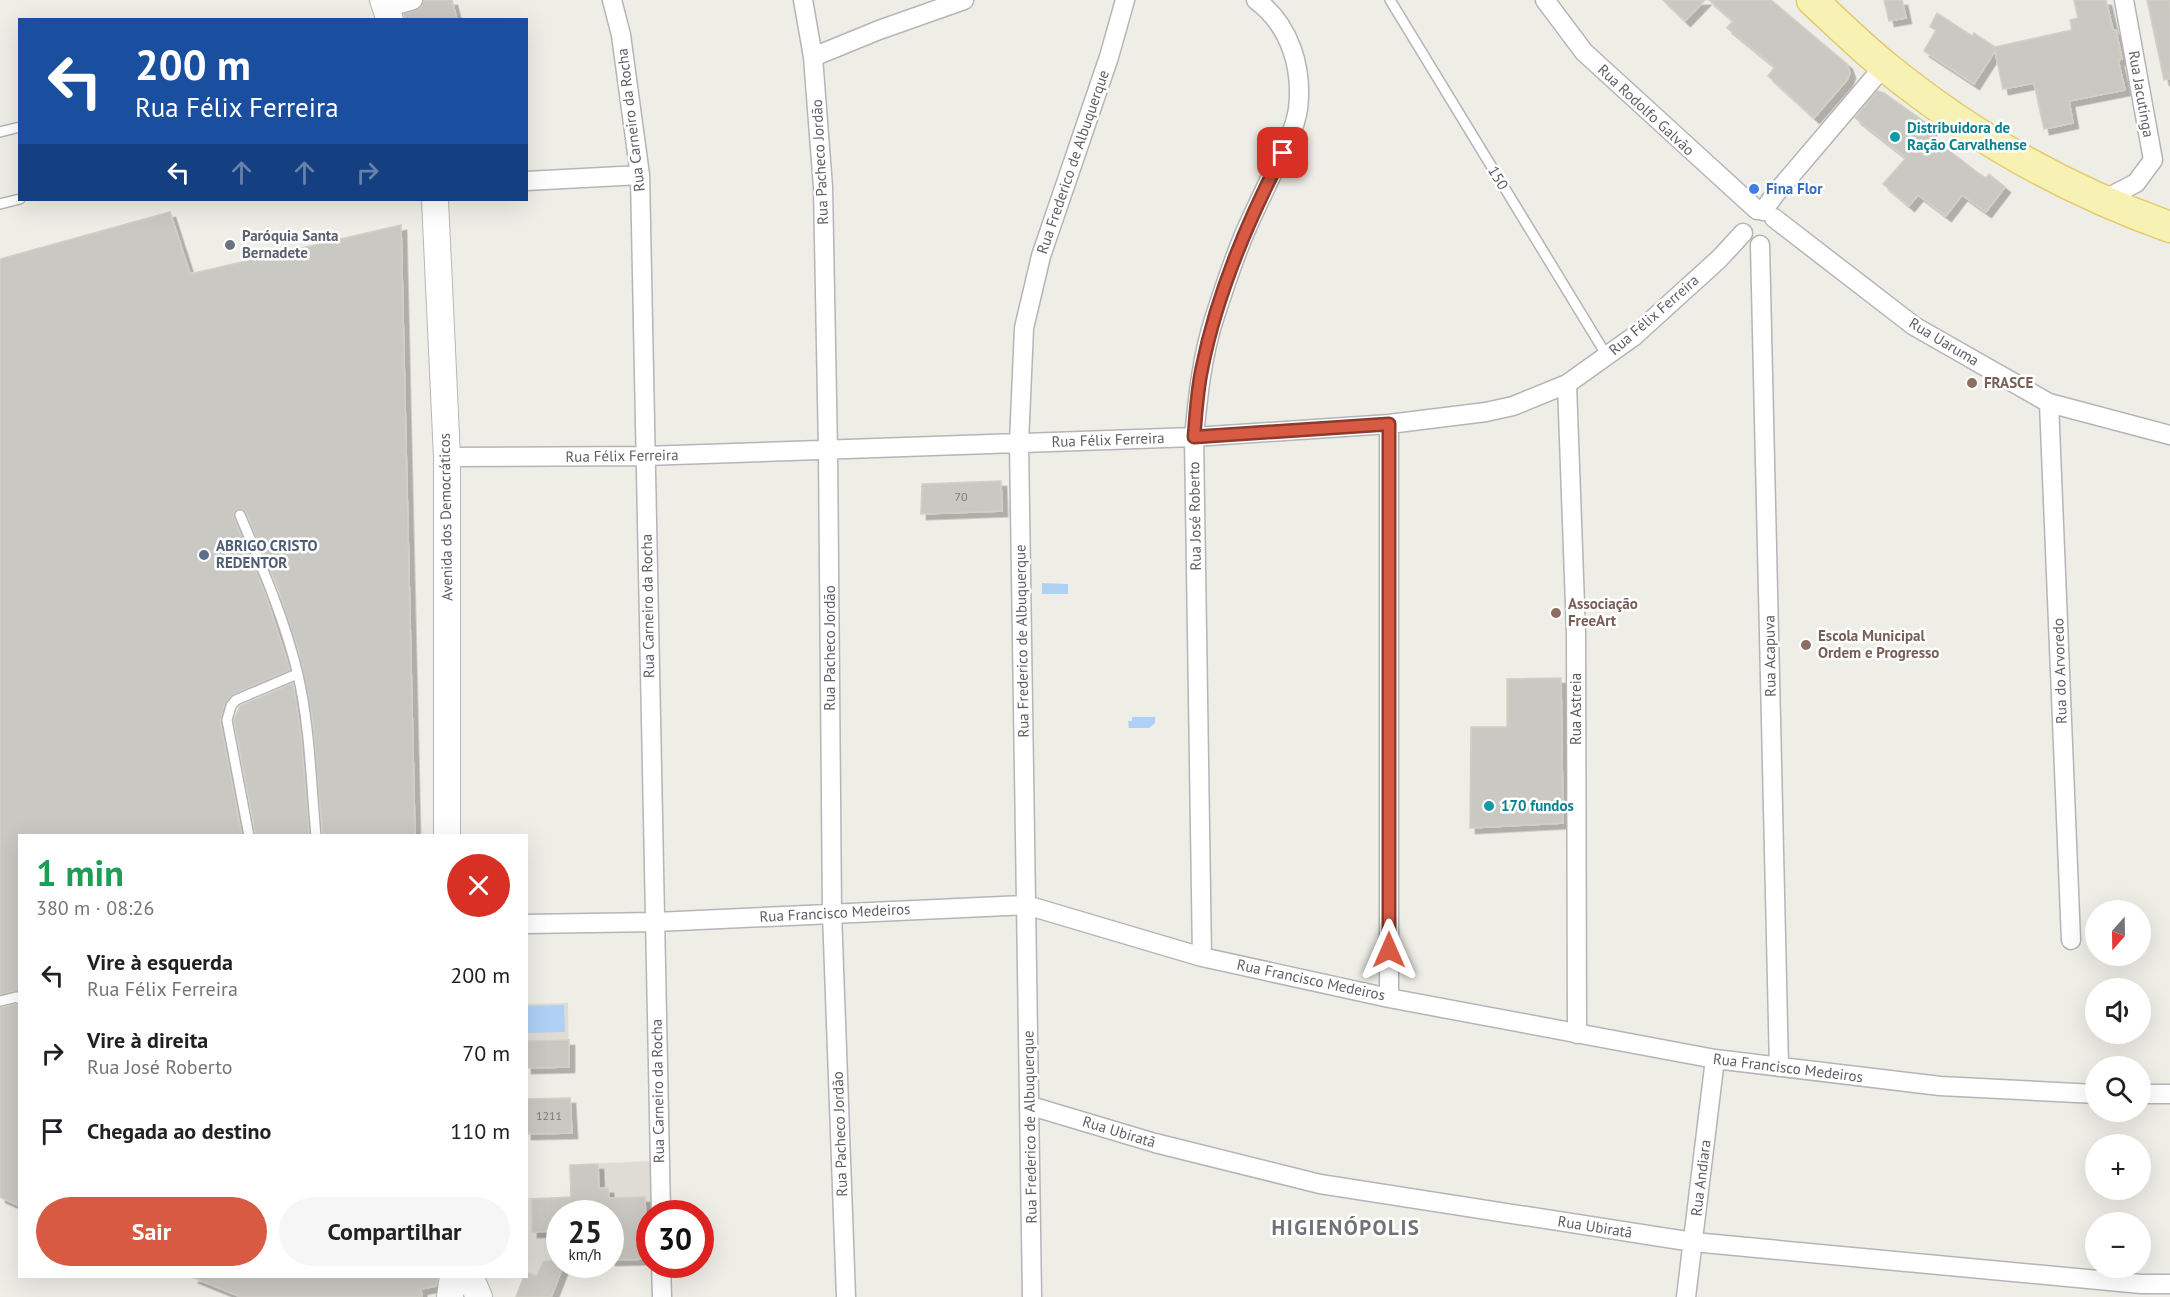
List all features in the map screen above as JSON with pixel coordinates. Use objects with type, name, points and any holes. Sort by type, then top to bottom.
[{"type":"main road","points":[[1812,0],[1884,66],[1957,120],[1999,147],[2049,176],[2170,227]]},
{"type":"street","points":[[386,9],[413,0]]},
{"type":"street","name":"Rua Carneiro da Rocha","points":[[612,0],[621,35],[640,175],[661,1200]]},
{"type":"street","name":"Rua Pacheco Jordão","points":[[803,0],[813,57],[823,187],[832,913],[846,1297]]},
{"type":"street","points":[[813,57],[879,30],[964,0]]},
{"type":"street","name":"Rua Frederico de Albuquerque","points":[[1032,1297],[1031,1106],[1019,442],[1024,328],[1041,256],[1102,78],[1125,0]]},
{"type":"street","name":"Rua José Roberto","points":[[1202,957],[1194,437],[1202,368],[1214,318],[1245,233],[1283,153],[1298,109],[1296,62],[1289,39],[1281,23],[1256,0]]},
{"type":"street","name":"Rua Rodolfo Galvão","points":[[1545,0],[1584,52],[1764,213]]},
{"type":"street","name":"Rua Jacutinga","points":[[2103,200],[2136,183],[2161,158],[2124,0]]},
{"type":"street","points":[[1764,213],[1777,230],[1769,243],[1760,245],[1748,241],[1743,233],[1742,223],[1746,216],[1764,213],[1783,184],[1884,66]]},
{"type":"street","points":[[528,181],[640,175]]},
{"type":"street","points":[[2136,183],[2140,216]]},
{"type":"street","name":"Avenida dos Democráticos","points":[[435,201],[447,457],[447,834]]},
{"type":"street","name":"Rua Uaruma","points":[[1764,213],[1914,326],[2049,403],[2170,435]]},
{"type":"street","name":"Rua Félix Ferreira","points":[[447,457],[645,456],[1194,437],[1389,424],[1486,412],[1513,406],[1567,384],[1633,337],[1719,259],[1743,233]]},
{"type":"street","name":"Rua Acapuva","points":[[1760,245],[1779,1068]]},
{"type":"street","name":"Rua Astreia","points":[[1567,384],[1576,633],[1577,1034]]},
{"type":"street","name":"Rua do Arvoredo","points":[[2049,403],[2071,940]]},
{"type":"street","points":[[1389,424],[1389,998]]},
{"type":"street","name":"Rua Francisco Medeiros","points":[[528,924],[656,922],[1026,905],[1202,957],[1389,998],[1715,1059],[1940,1086],[2085,1093]]},
{"type":"street","name":"Rua Andiara","points":[[1686,1297],[1715,1059]]},
{"type":"street","points":[[2151,1094],[2170,1094]]},
{"type":"street","name":"Rua Ubiratã","points":[[1031,1106],[1155,1143],[1320,1184],[1693,1242],[2141,1284],[2170,1284]]},
{"type":"street","points":[[450,1297],[453,1278]]},
{"type":"street","points":[[471,1278],[479,1297]]},
{"type":"street","points":[[662,1278],[662,1297]]},
{"type":"lane","name":"150","points":[[1390,0],[1606,356]]},
{"type":"lane","points":[[0,132],[18,128]]},
{"type":"lane","points":[[0,204],[18,200]]},
{"type":"lane","points":[[240,515],[277,607],[297,674],[303,703],[316,834]]},
{"type":"lane","points":[[249,834],[227,720],[228,712],[236,700],[297,674]]},
{"type":"lane","points":[[0,1001],[18,997]]},
{"type":"shaded area","points":[[568,1003],[569,1067],[528,1068],[528,1004]]},
{"type":"shaded area","points":[[652,1161],[654,1200],[636,1200],[636,1259],[624,1260],[624,1200],[546,1200],[546,1274],[516,1297],[522,1278],[528,1278],[528,1198],[571,1197],[569,1165]]},
{"type":"water","points":[[1042,583],[1068,584],[1068,594],[1042,594]]},
{"type":"water","points":[[1132,717],[1155,717],[1155,723],[1149,728],[1129,728],[1128,721],[1132,721]]},
{"type":"water","points":[[564,1005],[565,1032],[528,1033],[528,1006]]},
{"type":"building","points":[[424,0],[452,0],[456,18],[405,18],[404,14],[421,8]]},
{"type":"building","points":[[1663,0],[1705,0],[1685,21]]},
{"type":"building","points":[[1709,0],[1771,0],[1847,64],[1850,73],[1847,80],[1814,118],[1768,76],[1775,67],[1727,28],[1733,21]]},
{"type":"building","points":[[1884,0],[1902,0],[1906,18],[1889,21]]},
{"type":"building","points":[[2074,0],[2106,0],[2113,30],[2116,30],[2122,59],[2118,60],[2125,90],[2069,101],[2073,123],[2044,129],[2034,83],[2003,89],[1995,51],[1974,84],[1924,51],[1936,30],[1930,27],[1937,13],[1972,36],[1974,33],[1995,47],[2072,30],[2070,20],[2078,18]]},
{"type":"building","points":[[2147,0],[2170,0],[2170,79],[2164,80]]},
{"type":"building","points":[[1877,91],[1884,93],[1933,128],[1928,134],[1978,173],[1986,178],[1989,174],[2005,187],[1986,212],[1962,195],[1946,216],[1918,195],[1909,206],[1883,184],[1906,158],[1855,118]]},
{"type":"building","name":"ABRIGO CRISTO REDENTOR","points":[[170,212],[190,274],[401,225],[415,834],[323,834],[312,714],[299,653],[279,591],[246,512],[244,509],[238,509],[234,511],[234,518],[266,596],[290,670],[233,694],[225,704],[220,721],[242,834],[18,834],[18,991],[0,994],[0,259]]},
{"type":"building","points":[[1001,481],[1002,511],[921,514],[922,484]]},
{"type":"building","points":[[1561,678],[1563,823],[1470,828],[1471,727],[1507,727],[1507,679]]},
{"type":"building","points":[[293,683],[301,736],[309,834],[256,834],[234,720],[240,706]]},
{"type":"building","points":[[18,1005],[18,1205],[0,1197],[0,1008]]},
{"type":"building","points":[[569,1040],[569,1067],[528,1068],[528,1041]]},
{"type":"building","points":[[570,1098],[572,1133],[528,1134],[528,1099]]},
{"type":"building","points":[[598,1164],[599,1188],[608,1188],[609,1198],[645,1197],[645,1200],[636,1200],[636,1259],[624,1260],[624,1200],[546,1200],[546,1232],[532,1232],[532,1199],[571,1197],[570,1165]]},
{"type":"building","points":[[546,1261],[546,1278],[558,1278],[551,1297],[516,1297],[523,1278],[528,1278],[528,1273],[537,1276],[543,1262]]},
{"type":"building","points":[[194,1278],[438,1278],[436,1286],[421,1289],[422,1297],[241,1297]]},
{"type":"place","name":"Distribuidora de Ração Carvalhense","points":[[1895,137]]},
{"type":"place","name":"Fina Flor","points":[[1754,189]]},
{"type":"place","name":"Paróquia Santa Bernadete","points":[[230,245]]},
{"type":"place","name":"FRASCE","points":[[1972,383]]},
{"type":"place","name":"ABRIGO CRISTO REDENTOR","points":[[204,555]]},
{"type":"place","name":"Associação FreeArt","points":[[1556,613]]},
{"type":"place","name":"Escola Municipal Ordem e Progresso","points":[[1806,645]]},
{"type":"place","name":"170 fundos","points":[[1489,806]]},
{"type":"district","name":"HIGIENÓPOLIS","points":[[1346,1228]]},
{"type":"route","points":[[1283,153],[1245,233],[1214,318],[1198,390],[1194,437],[1389,424],[1389,950]]}]
